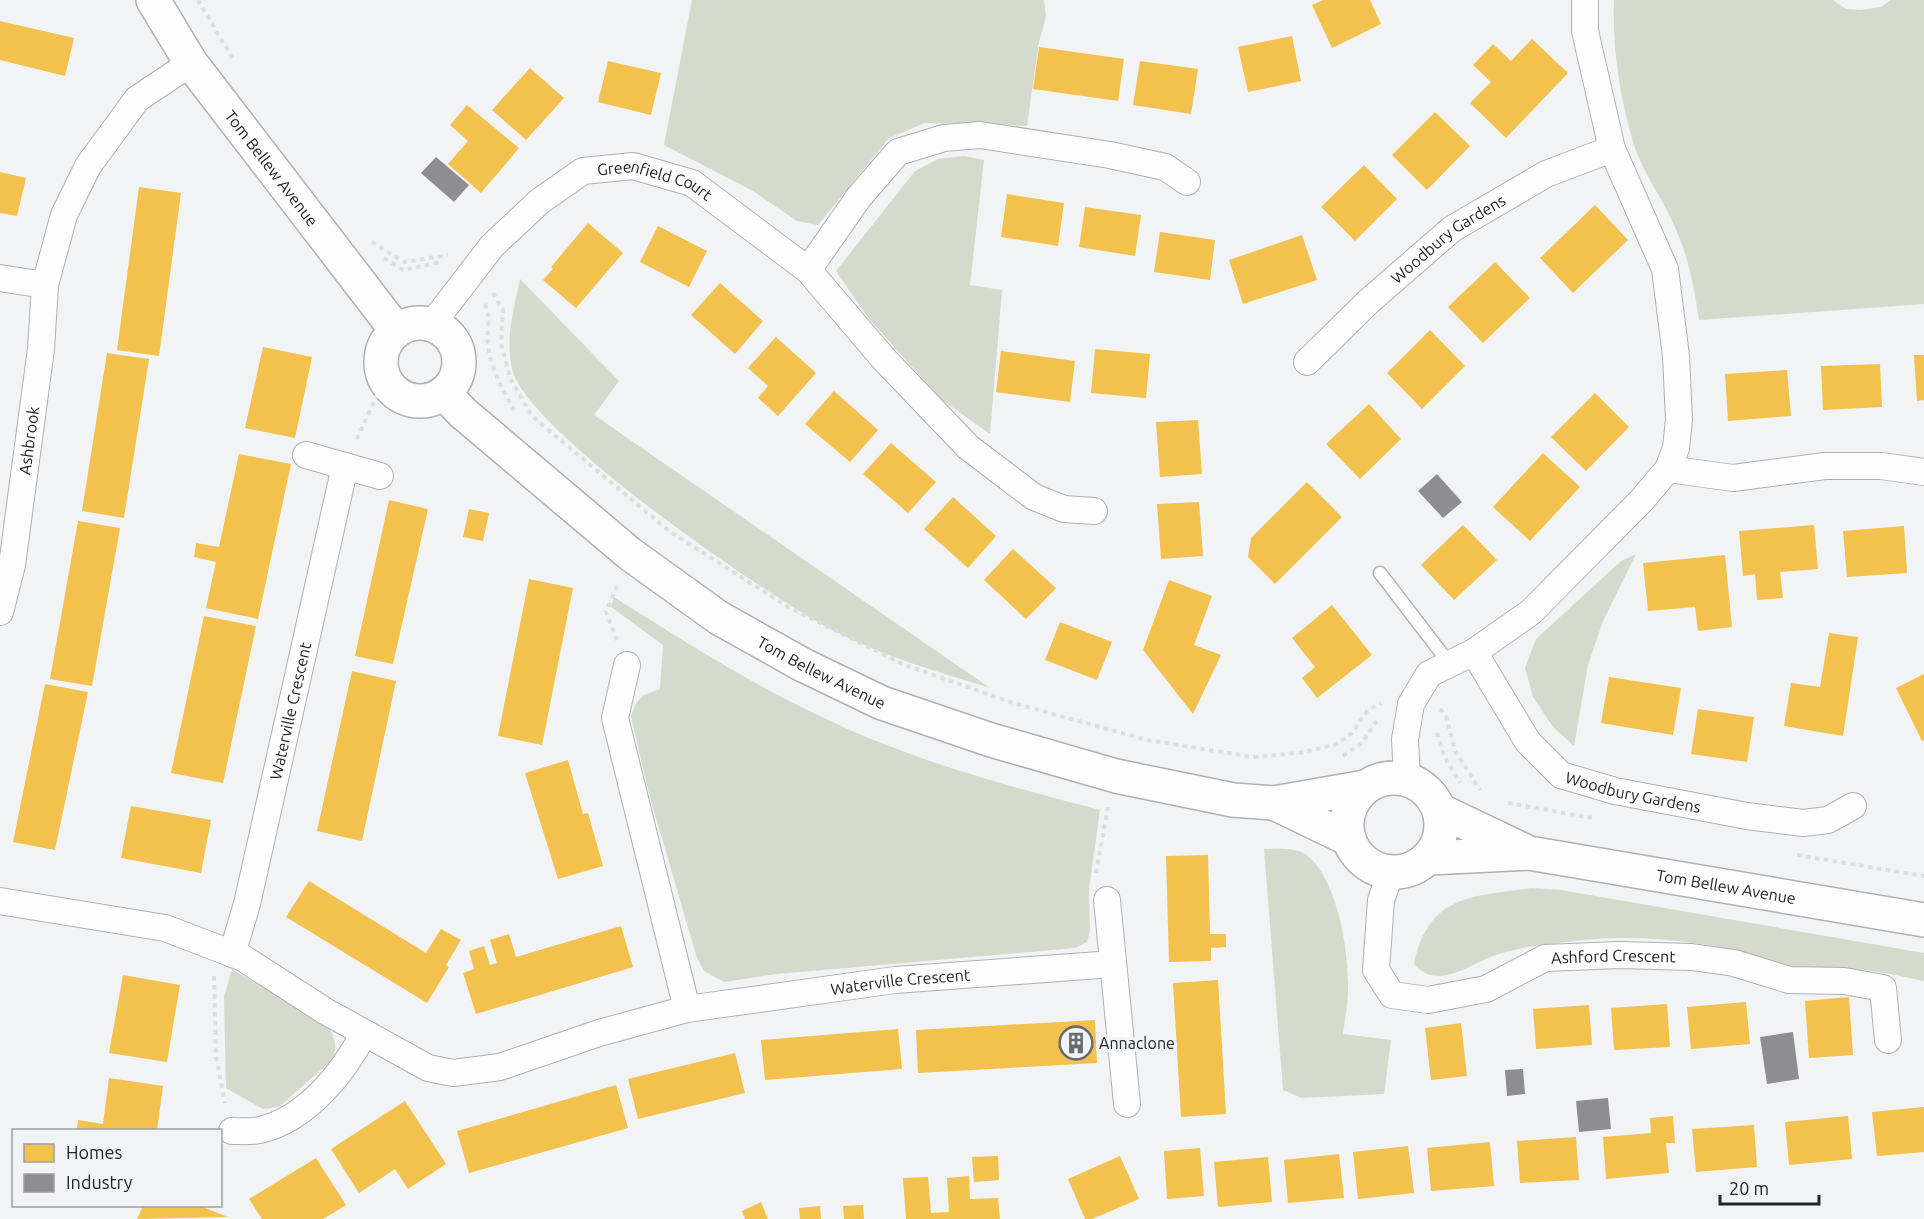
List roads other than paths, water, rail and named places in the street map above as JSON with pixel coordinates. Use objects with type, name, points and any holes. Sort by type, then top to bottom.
[{"type":"street","name":"Tom Bellew Avenue","points":[[153,0],[191,63],[396,330]]},
{"type":"street","points":[[1407,778],[1405,739],[1411,707],[1429,674],[1474,652],[1531,612],[1603,541],[1668,469],[1676,448],[1679,420],[1676,356],[1665,268],[1612,149],[1585,31],[1585,0]]},
{"type":"street","name":"Ashbrook","points":[[1,600],[12,565],[41,349],[45,285],[64,215],[88,166],[137,99],[191,63]]},
{"type":"street","points":[[808,270],[859,197],[898,152],[944,138],[980,135],[1110,155],[1165,167],[1187,182]]},
{"type":"street","name":"Woodbury Gardens","points":[[1307,362],[1368,302],[1452,230],[1546,174],[1612,149]]},
{"type":"street","name":"Greenfield Court","points":[[432,324],[492,246],[540,201],[583,171],[633,166],[692,183],[808,270],[883,358],[968,447],[1034,497],[1064,509],[1094,512]]},
{"type":"street","points":[[0,278],[45,285]]},
{"type":"street","points":[[413,323],[432,324],[443,329],[457,349],[458,373],[444,393],[434,399],[411,400],[400,396],[384,379],[380,366],[381,352],[386,340],[396,330],[413,323]]},
{"type":"street","name":"Tom Bellew Avenue","points":[[444,393],[463,413],[630,555],[719,618],[803,665],[882,703],[991,740],[1116,776],[1233,800],[1274,803],[1365,787]]},
{"type":"street","points":[[306,455],[380,476]]},
{"type":"street","name":"Waterville Crescent","points":[[226,952],[247,904],[345,466]]},
{"type":"street","points":[[1668,469],[1733,478],[1825,466],[1881,466],[1924,472]]},
{"type":"street","name":"Woodbury Gardens","points":[[1474,652],[1528,742],[1561,775],[1615,791],[1747,816],[1803,823],[1828,820],[1853,806]]},
{"type":"street","points":[[627,665],[615,718],[687,1010]]},
{"type":"street","points":[[1392,777],[1407,778],[1419,784],[1430,794],[1439,810],[1441,833],[1429,858],[1418,866],[1391,872],[1377,869],[1364,862],[1355,852],[1349,839],[1348,811],[1355,798],[1365,787],[1392,777]]},
{"type":"street","name":"Tom Bellew Avenue","points":[[1274,803],[1349,839]]},
{"type":"street","name":"Tom Bellew Avenue","points":[[1439,810],[1529,853]]},
{"type":"street","name":"Tom Bellew Avenue","points":[[1429,858],[1529,853],[1924,920]]},
{"type":"street","name":"Ashford Crescent","points":[[1391,872],[1381,900],[1376,970],[1392,995],[1428,1000],[1486,990],[1545,958],[1619,955],[1692,957],[1734,963],[1789,980],[1844,981],[1883,988],[1888,1040]]},
{"type":"street","points":[[1107,900],[1127,1104]]},
{"type":"street","name":"Waterville Crescent","points":[[0,901],[165,928],[226,952],[364,1033],[429,1068],[453,1073],[500,1067],[599,1033],[687,1010],[895,980],[1113,964]]},
{"type":"street","points":[[232,1131],[260,1130],[296,1114],[324,1091],[348,1064],[364,1033]]},
{"type":"lane","points":[[1380,573],[1449,663]]},
{"type":"place","name":"Annaclone","points":[[1076,1043]]}]
